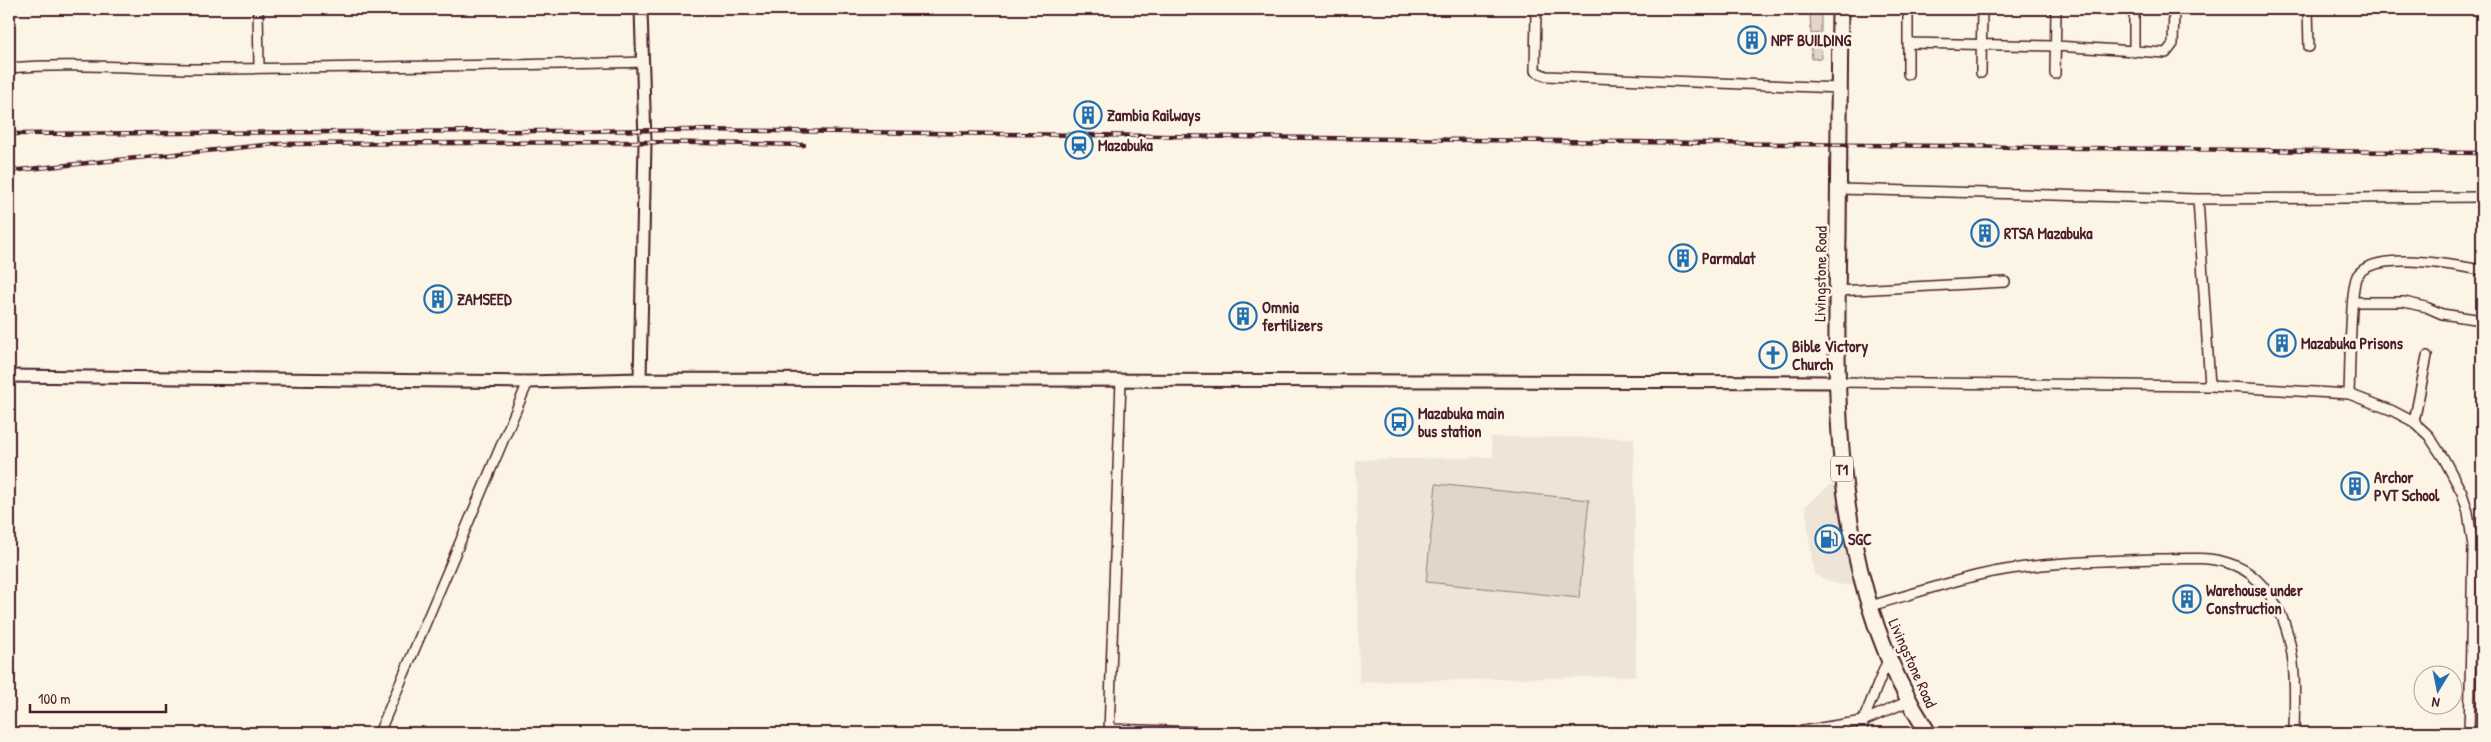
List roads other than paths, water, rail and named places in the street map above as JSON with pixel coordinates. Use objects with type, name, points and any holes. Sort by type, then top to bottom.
[{"type":"highway","name":"Livingstone Road","points":[[1840,9],[1837,382],[1844,488],[1851,537],[1870,606],[1909,701],[1928,733]]},
{"type":"main road","points":[[640,379],[644,142],[641,9]]},
{"type":"main road","points":[[9,376],[528,382],[640,379],[1837,382]]},
{"type":"street","points":[[258,9],[259,67]]},
{"type":"street","points":[[1536,9],[1535,71],[1546,76],[1839,88]]},
{"type":"street","points":[[1908,9],[1908,74]]},
{"type":"street","points":[[1980,73],[1982,9]]},
{"type":"street","points":[[2055,74],[2056,9]]},
{"type":"street","points":[[2134,9],[2134,52]]},
{"type":"street","points":[[1909,43],[2056,46],[2166,53],[2173,44],[2174,9]]},
{"type":"street","points":[[2308,9],[2309,47]]},
{"type":"street","points":[[9,68],[45,65],[220,69],[259,67],[331,68],[643,62]]},
{"type":"street","points":[[1839,189],[2198,199],[2482,197]]},
{"type":"street","points":[[2198,199],[2210,386]]},
{"type":"street","points":[[2349,394],[2353,302],[2356,277],[2381,263],[2414,261],[2482,270]]},
{"type":"street","points":[[1837,291],[2005,282]]},
{"type":"street","points":[[2353,302],[2404,302],[2426,307],[2442,314],[2482,320]]},
{"type":"street","points":[[2414,422],[2427,356]]},
{"type":"street","points":[[1121,380],[1109,731],[1229,733]]},
{"type":"street","points":[[379,733],[528,382]]},
{"type":"street","points":[[1837,382],[2210,386],[2349,394],[2391,410],[2414,422],[2429,436],[2454,476],[2468,512],[2478,547],[2469,733]]},
{"type":"street","points":[[1870,606],[1979,575],[2032,567],[2124,560],[2193,558],[2227,563],[2243,569],[2257,579],[2281,613],[2290,640],[2294,665],[2294,733]]},
{"type":"street","points":[[1862,733],[1863,721],[1889,656]]},
{"type":"street","points":[[1707,733],[1796,732],[1863,721],[1909,701]]},
{"type":"railway","points":[[9,134],[695,130],[2482,153]]},
{"type":"railway","points":[[9,171],[275,144],[645,142],[804,145]]},
{"type":"place","name":"NPF BUILDING","points":[[1752,40]]},
{"type":"place","name":"Zambia Railways","points":[[1088,115]]},
{"type":"place","name":"Mazabuka","points":[[1079,145]]},
{"type":"place","name":"RTSA Mazabuka","points":[[1985,233]]},
{"type":"place","name":"Parmalat","points":[[1683,258]]},
{"type":"place","name":"ZAMSEED","points":[[438,299]]},
{"type":"place","name":"Omnia fertilizers","points":[[1243,316]]},
{"type":"place","name":"Mazabuka Prisons","points":[[2282,343]]},
{"type":"place","name":"Bible Victory Church","points":[[1773,355]]},
{"type":"place","name":"Mazabuka main bus station","points":[[1399,422]]},
{"type":"place","name":"Archor PVT School","points":[[2355,486]]},
{"type":"place","name":"SGC","points":[[1829,539]]},
{"type":"place","name":"Warehouse under Construction","points":[[2187,599]]}]
